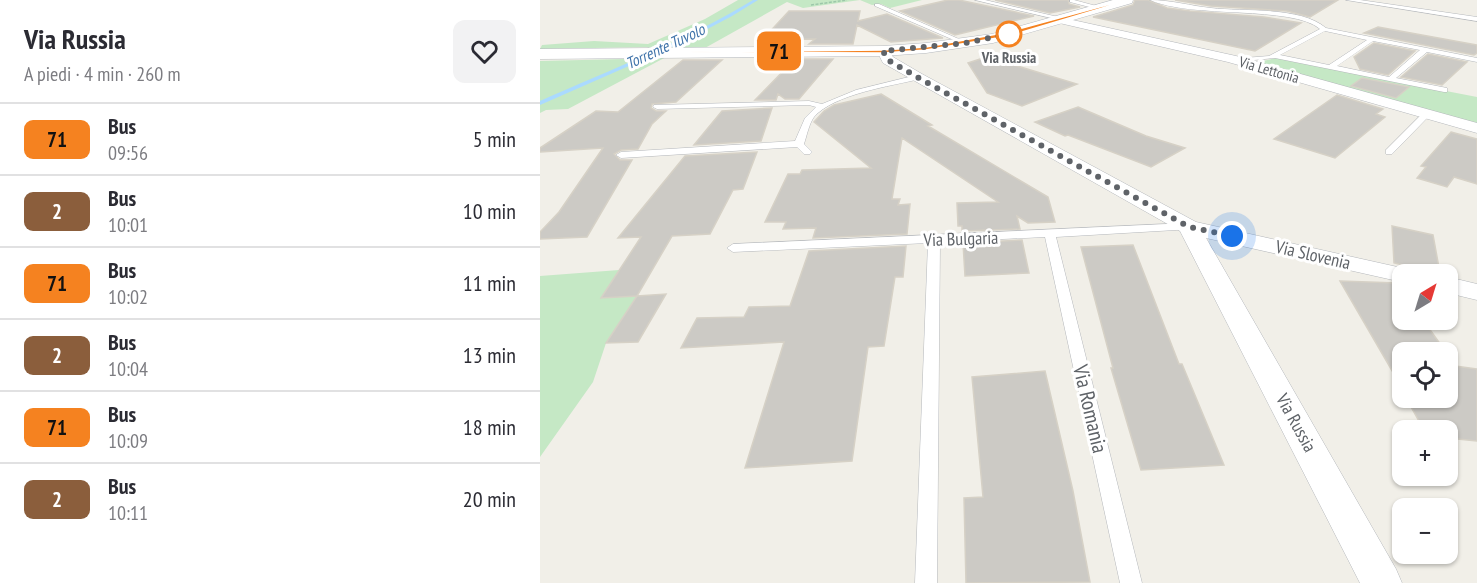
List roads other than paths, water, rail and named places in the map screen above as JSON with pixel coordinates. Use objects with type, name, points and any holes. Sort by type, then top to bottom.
[{"type":"street","points":[[540,54],[883,51],[965,43],[1062,20],[1127,0]]},
{"type":"street","name":"Via Lettonia","points":[[1062,20],[1232,59],[1426,116],[1477,128]]},
{"type":"street","points":[[883,51],[888,60],[917,77],[1189,227]]},
{"type":"street","name":"Via Slovenia","points":[[1189,227],[1392,273]]},
{"type":"street","name":"Via Russia","points":[[1189,227],[1382,583]]},
{"type":"street","points":[[1458,287],[1477,292]]},
{"type":"lane","points":[[978,0],[1062,20]]},
{"type":"lane","points":[[1153,0],[1205,9],[1296,18],[1316,23],[1323,26],[1323,29]]},
{"type":"lane","points":[[1349,0],[1477,19]]},
{"type":"lane","points":[[1072,1],[1101,8]]},
{"type":"lane","points":[[877,4],[965,43]]},
{"type":"lane","points":[[1232,59],[1257,60],[1274,56],[1323,29],[1477,60]]},
{"type":"lane","points":[[1332,67],[1373,38]]},
{"type":"lane","points":[[1390,79],[1426,49]]},
{"type":"lane","points":[[1274,56],[1444,90]]},
{"type":"lane","points":[[799,144],[810,117],[822,106],[847,96],[917,77]]},
{"type":"lane","points":[[657,107],[809,103],[822,106]]},
{"type":"lane","points":[[1389,152],[1426,116]]},
{"type":"lane","points":[[621,154],[799,144],[807,152]]},
{"type":"lane","name":"Via Bulgaria","points":[[733,248],[1189,227]]},
{"type":"lane","name":"Via Romania","points":[[1050,235],[1131,583]]},
{"type":"lane","points":[[926,583],[934,240]]},
{"type":"waterway","name":"Torrente Tuvolo","points":[[540,103],[677,43],[756,0]]},
{"type":"place","name":"Via Russia","points":[[1009,34]]}]
